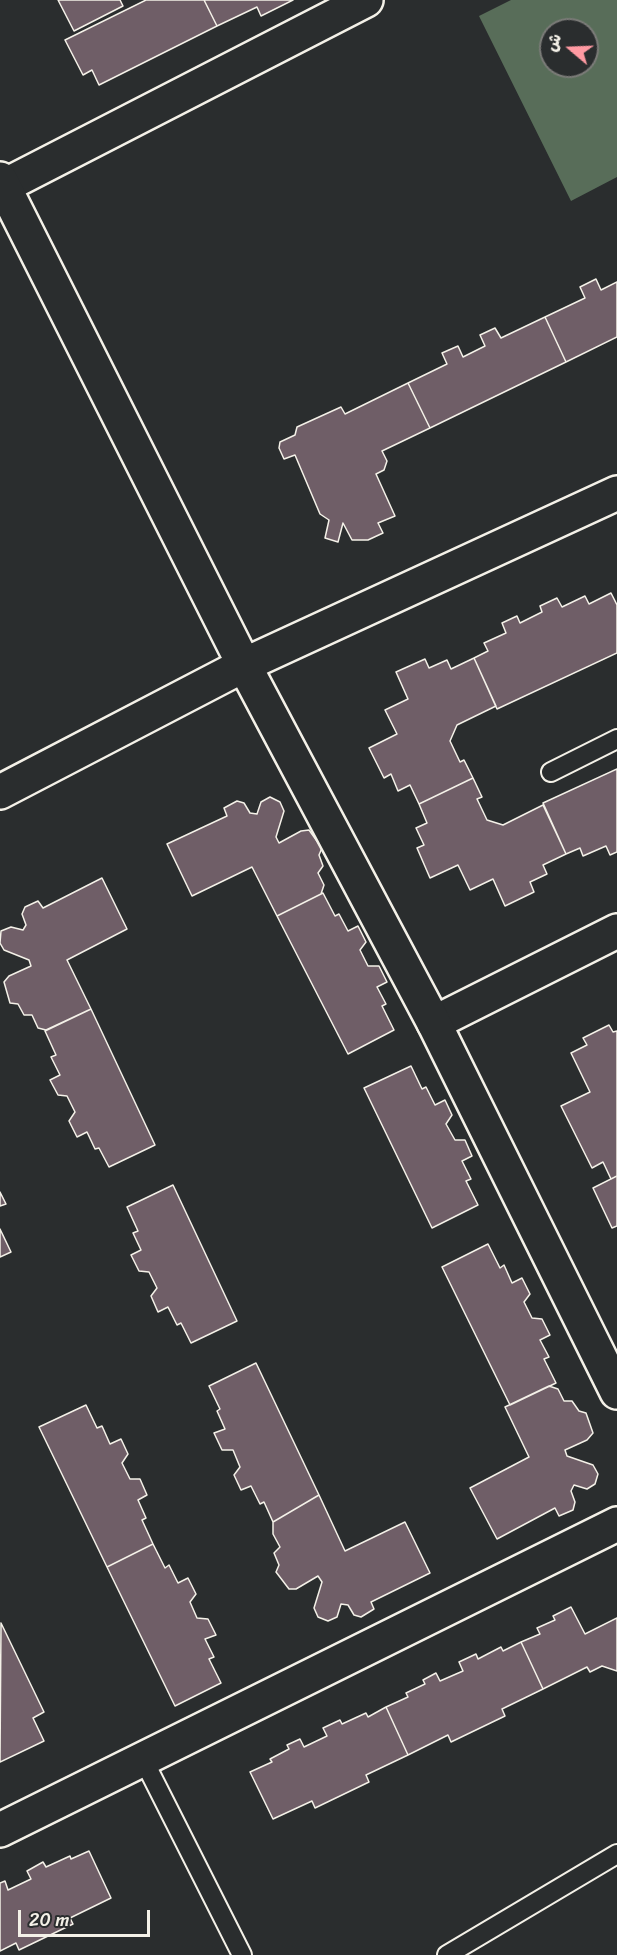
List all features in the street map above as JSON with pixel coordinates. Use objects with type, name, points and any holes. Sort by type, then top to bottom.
[{"type":"street","points":[[366,0],[2,182],[244,665],[434,1023],[617,1392]]},
{"type":"street","points":[[0,792],[244,665],[617,493]]},
{"type":"street","points":[[434,1023],[617,931]]},
{"type":"street","points":[[0,1830],[617,1524]]},
{"type":"lane","points":[[551,772],[617,739]]},
{"type":"lane","points":[[143,1759],[242,1955]]},
{"type":"lane","points":[[447,1955],[617,1854]]},
{"type":"green space","points":[[511,0],[617,0],[617,177],[571,201],[479,16]]},
{"type":"building","points":[[58,0],[120,0],[123,6],[74,31]]},
{"type":"building","points":[[146,0],[204,0],[217,26],[99,85],[92,70],[83,75],[65,40]]},
{"type":"building","points":[[204,0],[293,0],[261,16],[257,7],[217,26]]},
{"type":"building","points":[[596,279],[601,290],[617,282],[617,337],[566,362],[545,317],[585,298],[580,287]]},
{"type":"building","points":[[545,317],[566,362],[430,428],[408,383],[447,364],[442,353],[458,346],[463,357],[485,346],[480,335],[495,328],[501,338]]},
{"type":"building","points":[[408,383],[430,428],[382,451],[387,461],[384,470],[376,474],[395,516],[378,523],[383,533],[368,540],[352,540],[343,523],[338,542],[325,538],[329,520],[320,514],[295,455],[284,459],[279,448],[280,442],[295,435],[297,427],[341,407],[345,414]]},
{"type":"building","points":[[611,593],[617,605],[617,653],[497,709],[474,658],[488,651],[484,643],[506,633],[502,623],[517,616],[520,623],[542,612],[540,606],[557,598],[562,607],[585,596],[589,604]]},
{"type":"building","points":[[474,658],[496,706],[457,725],[450,741],[460,762],[464,760],[473,778],[419,804],[410,785],[398,791],[391,774],[384,778],[369,748],[397,734],[385,710],[408,699],[396,672],[425,659],[429,668],[447,660],[451,669]]},
{"type":"building","points":[[617,769],[617,852],[610,855],[606,846],[583,856],[580,848],[566,854],[543,803]]},
{"type":"building","points":[[473,778],[482,797],[477,799],[487,820],[503,825],[543,805],[566,854],[543,865],[547,874],[530,882],[534,892],[505,906],[493,879],[470,890],[458,865],[430,878],[417,848],[424,845],[416,828],[427,823],[419,804]]},
{"type":"building","points":[[270,797],[280,802],[284,811],[276,837],[279,843],[301,831],[309,830],[322,848],[319,855],[323,866],[318,873],[324,885],[321,894],[277,916],[252,867],[192,896],[167,844],[227,816],[224,808],[237,801],[244,803],[250,813],[257,814],[261,802]]},
{"type":"building","points":[[102,878],[127,929],[67,960],[91,1009],[46,1030],[38,1028],[32,1015],[24,1015],[18,1004],[10,1003],[4,982],[9,976],[31,966],[29,960],[4,950],[0,943],[1,931],[11,927],[23,930],[26,925],[22,914],[25,907],[38,901],[43,908]]},
{"type":"building","points":[[323,893],[335,916],[339,914],[348,931],[358,926],[366,942],[360,950],[368,966],[379,966],[387,982],[377,987],[386,1004],[382,1006],[394,1030],[348,1054],[277,916]]},
{"type":"building","points":[[91,1009],[155,1145],[109,1167],[99,1148],[95,1149],[87,1132],[77,1137],[69,1121],[75,1112],[67,1096],[58,1095],[50,1080],[60,1075],[51,1057],[56,1055],[45,1031]]},
{"type":"building","points":[[609,1025],[613,1032],[617,1031],[617,1176],[611,1179],[603,1162],[592,1168],[561,1106],[590,1092],[571,1053],[587,1045],[583,1038]]},
{"type":"building","points":[[411,1066],[422,1089],[426,1087],[435,1105],[445,1100],[452,1115],[446,1124],[455,1140],[465,1140],[472,1156],[462,1161],[471,1179],[466,1181],[478,1205],[432,1228],[364,1088]]},
{"type":"building","points":[[617,1176],[617,1226],[612,1228],[593,1188]]},
{"type":"building","points":[[173,1185],[237,1321],[191,1343],[181,1323],[177,1325],[168,1307],[158,1312],[151,1296],[157,1288],[149,1272],[139,1271],[131,1255],[141,1250],[133,1233],[138,1231],[127,1207]]},
{"type":"building","points":[[0,1192],[6,1204],[0,1206]]},
{"type":"building","points":[[0,1229],[11,1252],[0,1257]]},
{"type":"building","points":[[488,1244],[500,1268],[504,1265],[512,1283],[522,1278],[530,1294],[524,1302],[532,1318],[542,1319],[550,1335],[540,1340],[549,1357],[544,1359],[556,1383],[510,1405],[442,1267]]},
{"type":"building","points":[[256,1363],[319,1495],[273,1522],[264,1502],[260,1504],[251,1486],[241,1490],[234,1475],[240,1467],[233,1450],[222,1450],[214,1433],[225,1429],[217,1411],[220,1409],[209,1386]]},
{"type":"building","points":[[549,1386],[558,1389],[564,1401],[572,1401],[579,1411],[586,1413],[593,1433],[587,1440],[565,1450],[567,1456],[593,1465],[598,1474],[595,1484],[587,1489],[574,1485],[571,1491],[575,1502],[573,1510],[559,1516],[555,1508],[497,1539],[470,1488],[529,1457],[505,1407]]},
{"type":"building","points":[[86,1405],[97,1428],[102,1426],[110,1444],[121,1439],[128,1454],[122,1463],[130,1479],[140,1479],[147,1495],[138,1500],[146,1518],[142,1520],[153,1544],[107,1567],[39,1427]]},
{"type":"building","points":[[319,1495],[345,1551],[405,1522],[430,1573],[371,1602],[374,1609],[361,1617],[354,1615],[348,1605],[341,1604],[337,1617],[328,1621],[318,1617],[314,1608],[322,1582],[318,1576],[296,1589],[289,1589],[276,1572],[279,1565],[274,1553],[280,1547],[273,1534],[273,1522]]},
{"type":"building","points":[[153,1544],[165,1568],[169,1565],[178,1583],[188,1578],[196,1594],[190,1602],[197,1618],[208,1619],[216,1635],[205,1639],[214,1657],[209,1659],[221,1683],[175,1706],[107,1567]]},
{"type":"building","points":[[571,1607],[585,1634],[617,1618],[617,1671],[602,1666],[590,1672],[587,1667],[543,1689],[521,1642],[540,1634],[537,1628],[555,1620],[553,1616]]},
{"type":"building","points":[[1,1623],[44,1712],[33,1718],[44,1741],[0,1762]]},
{"type":"building","points":[[521,1642],[543,1689],[502,1709],[505,1716],[451,1742],[448,1735],[408,1755],[386,1707],[408,1697],[406,1693],[425,1684],[423,1680],[436,1673],[440,1681],[463,1671],[459,1662],[476,1654],[478,1659],[501,1647],[503,1651]]},
{"type":"building","points":[[386,1707],[408,1755],[366,1775],[369,1782],[315,1808],[312,1801],[273,1819],[250,1772],[272,1762],[270,1759],[289,1749],[287,1745],[300,1739],[304,1747],[327,1736],[323,1728],[340,1720],[342,1724],[366,1713],[368,1717]]},
{"type":"building","points":[[89,1851],[111,1898],[70,1918],[73,1924],[19,1950],[16,1943],[0,1951],[0,1883],[5,1881],[8,1890],[31,1879],[27,1871],[43,1862],[46,1867],[70,1856],[71,1859]]}]
